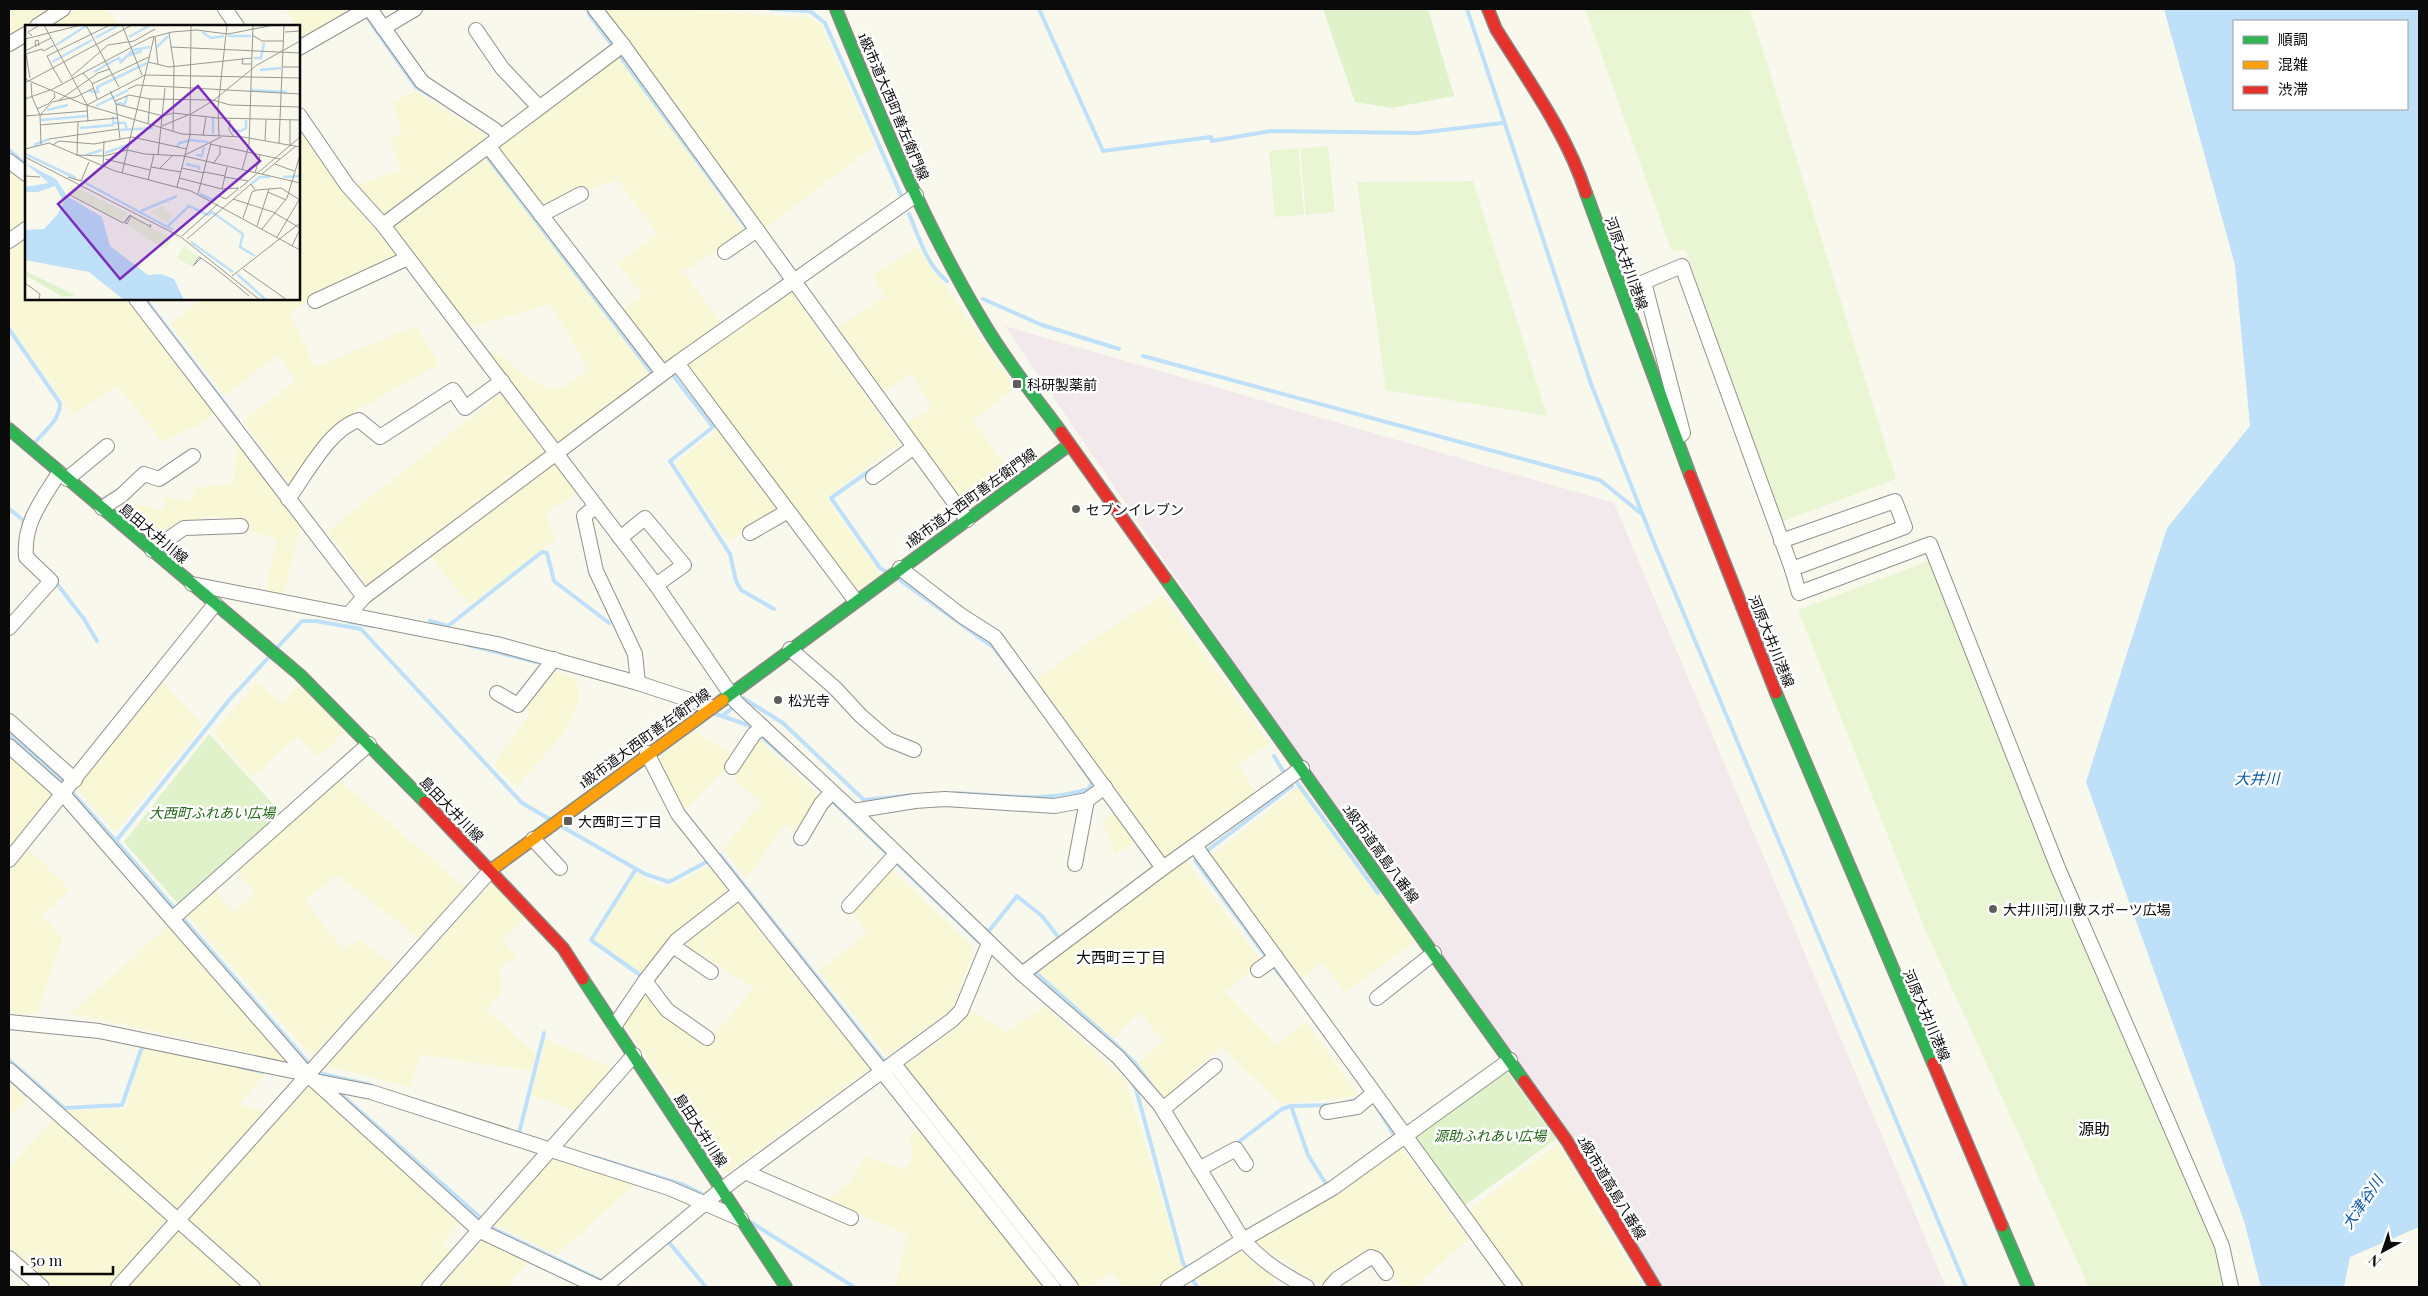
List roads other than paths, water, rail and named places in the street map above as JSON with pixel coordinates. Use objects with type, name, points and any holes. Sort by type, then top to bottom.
[{"type":"main road","name":"1級市道大西町善左衛門線","points":[[491,870],[647,753],[1069,444],[987,329],[947,259],[916,194],[836,9]]},
{"type":"main road","name":"河原大井川港線","points":[[1488,9],[1496,29],[1564,139],[1578,167],[1710,528],[1795,739],[2028,1287]]},
{"type":"main road","name":"島田大井川線","points":[[9,429],[300,675],[491,870],[564,948],[786,1287]]},
{"type":"main road","name":"2級市道高島八番線","points":[[1069,444],[1567,1141],[1651,1286]]},
{"type":"street","points":[[39,25],[63,9]]},
{"type":"street","points":[[225,9],[236,25]]},
{"type":"street","points":[[300,47],[368,9],[422,82],[495,130],[493,142],[541,215],[663,373]]},
{"type":"street","points":[[383,28],[415,9]]},
{"type":"street","points":[[595,9],[967,520]]},
{"type":"street","points":[[476,30],[502,68],[539,107]]},
{"type":"street","points":[[9,44],[25,35]]},
{"type":"street","points":[[383,225],[623,45]]},
{"type":"street","points":[[300,116],[347,185],[383,225],[656,585],[736,702],[853,811],[1022,974],[1118,1057],[1163,1109],[1242,1240],[1256,1255],[1278,1272],[1307,1287]]},
{"type":"street","points":[[9,161],[25,173]]},
{"type":"street","points":[[541,215],[581,194]]},
{"type":"street","points":[[349,614],[364,597],[663,373],[916,194]]},
{"type":"street","points":[[9,241],[25,230]]},
{"type":"street","points":[[725,252],[757,230]]},
{"type":"street","points":[[315,301],[408,258]]},
{"type":"street","points":[[1677,440],[1683,433],[1644,282],[1682,266],[1759,474],[1792,569],[1798,593],[1930,544],[2058,868],[2222,1246],[2231,1287]]},
{"type":"street","points":[[137,300],[364,597]]},
{"type":"street","points":[[677,363],[855,600]]},
{"type":"street","points":[[288,499],[335,435],[348,423],[359,420],[380,438],[453,390],[465,408],[502,381]]},
{"type":"street","points":[[9,628],[51,581],[26,557],[25,541],[29,523],[63,476],[107,446]]},
{"type":"street","points":[[873,477],[914,447]]},
{"type":"street","points":[[102,508],[122,495],[144,474],[159,478],[193,456]]},
{"type":"street","points":[[1781,541],[1895,501],[1905,527],[1792,569]]},
{"type":"street","points":[[596,506],[584,516],[596,571],[635,654],[638,683]]},
{"type":"street","points":[[750,533],[788,511]]},
{"type":"street","points":[[620,538],[645,518],[684,565],[656,585]]},
{"type":"street","points":[[152,550],[184,528],[241,526]]},
{"type":"street","points":[[900,568],[962,616],[996,637],[1163,868]]},
{"type":"street","points":[[192,584],[497,644],[638,683],[711,707]]},
{"type":"street","points":[[9,860],[215,604]]},
{"type":"street","points":[[790,649],[835,688],[861,716],[889,740],[914,750]]},
{"type":"street","points":[[497,693],[518,705],[554,659]]},
{"type":"street","points":[[9,721],[75,780]]},
{"type":"street","points":[[732,768],[754,734],[763,727]]},
{"type":"street","points":[[172,919],[368,744]]},
{"type":"street","points":[[9,746],[63,794],[310,1078],[480,1230],[598,1287]]},
{"type":"street","points":[[647,753],[678,814],[1053,1287]]},
{"type":"street","points":[[1022,974],[1163,868],[1196,847],[1302,768]]},
{"type":"street","points":[[853,811],[915,801],[945,799],[1055,806],[1087,800],[1105,787]]},
{"type":"street","points":[[801,838],[821,804],[831,792]]},
{"type":"street","points":[[1075,864],[1087,800]]},
{"type":"street","points":[[533,839],[560,868]]},
{"type":"street","points":[[1196,847],[1515,1287]]},
{"type":"street","points":[[849,906],[896,854]]},
{"type":"street","points":[[118,1287],[310,1078],[491,870]]},
{"type":"street","points":[[615,1025],[645,981],[678,940],[740,892]]},
{"type":"street","points":[[604,1287],[722,1189],[952,1020],[961,1011],[990,944]]},
{"type":"street","points":[[673,946],[711,972]]},
{"type":"street","points":[[1377,998],[1434,953]]},
{"type":"street","points":[[1258,970],[1276,957]]},
{"type":"street","points":[[645,981],[667,1010],[707,1038]]},
{"type":"street","points":[[9,1022],[99,1031],[371,1092],[669,1188],[706,1202],[742,1220]]},
{"type":"street","points":[[429,1287],[634,1055]]},
{"type":"street","points":[[1168,1287],[1242,1240],[1333,1188],[1510,1060]]},
{"type":"street","points":[[894,1064],[1072,1287]]},
{"type":"street","points":[[1163,1109],[1215,1066]]},
{"type":"street","points":[[9,1070],[177,1222],[253,1287]]},
{"type":"street","points":[[1327,1112],[1357,1107],[1374,1094]]},
{"type":"street","points":[[1199,1169],[1236,1149],[1246,1164]]},
{"type":"street","points":[[745,1172],[851,1218]]},
{"type":"street","points":[[1330,1287],[1337,1279],[1371,1257],[1376,1259],[1386,1273]]},
{"type":"street","points":[[9,1258],[42,1287]]},
{"type":"water","name":"大井川","points":[[2164,9],[2419,9],[2419,1227],[2350,1257],[2344,1287],[2261,1287],[2244,1221],[2086,782],[2167,528],[2250,426],[2235,265]]},
{"type":"waterway","points":[[588,9],[589,14],[749,231]]},
{"type":"waterway","points":[[772,9],[810,11],[825,23],[901,195]]},
{"type":"waterway","points":[[1039,9],[1103,151],[1211,137],[1212,141],[1271,131],[1418,133],[1503,123]]},
{"type":"waterway","points":[[1467,9],[1591,384],[1652,538],[1966,1287]]},
{"type":"waterway","points":[[364,13],[416,87],[433,97]]},
{"type":"waterway","points":[[9,150],[25,164]]},
{"type":"waterway","points":[[488,153],[488,158],[655,377]]},
{"type":"waterway","points":[[909,214],[929,259],[940,275],[947,281]]},
{"type":"waterway","points":[[983,299],[1042,325],[1119,349]]},
{"type":"waterway","points":[[146,300],[238,421]]},
{"type":"waterway","points":[[9,329],[60,403],[55,419],[36,441]]},
{"type":"waterway","points":[[1143,356],[1600,480],[1643,515]]},
{"type":"waterway","points":[[669,376],[672,374],[713,427],[670,461],[730,554],[736,581],[741,590],[774,609]]},
{"type":"waterway","points":[[872,469],[831,498],[880,568],[887,572]]},
{"type":"waterway","points":[[9,509],[23,520],[24,527]]},
{"type":"waterway","points":[[430,621],[448,626],[542,552],[547,553],[554,581],[609,623]]},
{"type":"waterway","points":[[897,578],[994,648],[1031,697]]},
{"type":"waterway","points":[[54,580],[84,619],[97,641]]},
{"type":"waterway","points":[[276,649],[302,621],[316,621],[361,629],[522,803],[551,820]]},
{"type":"waterway","points":[[350,622],[373,626]]},
{"type":"waterway","points":[[468,645],[536,662]]},
{"type":"waterway","points":[[9,734],[60,779],[116,841],[230,699],[270,656]]},
{"type":"waterway","points":[[740,701],[743,698],[783,723],[864,800]]},
{"type":"waterway","points":[[722,716],[735,706]]},
{"type":"waterway","points":[[713,713],[748,725],[787,759]]},
{"type":"waterway","points":[[1204,853],[1292,786],[1274,756]]},
{"type":"waterway","points":[[955,793],[1039,797],[1056,796],[1089,789],[1092,782],[1079,764]]},
{"type":"waterway","points":[[1292,782],[1295,780],[1378,893]]},
{"type":"waterway","points":[[864,800],[913,795]]},
{"type":"waterway","points":[[830,799],[979,942]]},
{"type":"waterway","points":[[561,826],[645,874],[669,882],[710,860]]},
{"type":"waterway","points":[[116,841],[311,1066]]},
{"type":"waterway","points":[[716,857],[720,855],[887,1065]]},
{"type":"waterway","points":[[1198,857],[1195,860],[1268,959]]},
{"type":"waterway","points":[[636,869],[591,940],[643,977]]},
{"type":"waterway","points":[[983,928],[989,931],[1017,896],[1042,916],[1062,942]]},
{"type":"waterway","points":[[1272,965],[1288,985]]},
{"type":"waterway","points":[[1037,971],[1035,972],[1134,1062],[1151,1085]]},
{"type":"waterway","points":[[52,1020],[90,1024]]},
{"type":"waterway","points":[[519,1133],[544,1033]]},
{"type":"waterway","points":[[9,1060],[64,1108],[122,1105],[142,1047],[146,1047]]},
{"type":"waterway","points":[[241,1067],[263,1072]]},
{"type":"waterway","points":[[314,1072],[371,1085]]},
{"type":"waterway","points":[[9,1079],[27,1095]]},
{"type":"waterway","points":[[1131,1081],[1136,1089],[1183,1263],[1188,1270]]},
{"type":"waterway","points":[[336,1090],[492,1228],[604,1282]]},
{"type":"waterway","points":[[1347,1103],[1361,1097]]},
{"type":"waterway","points":[[1326,1184],[1308,1155],[1291,1106],[1335,1105]]},
{"type":"waterway","points":[[1236,1144],[1282,1109],[1291,1106]]},
{"type":"waterway","points":[[1376,1106],[1396,1138]]},
{"type":"waterway","points":[[924,1112],[970,1172]]},
{"type":"waterway","points":[[594,1157],[684,1185],[708,1197]]},
{"type":"waterway","points":[[752,1223],[854,1287]]},
{"type":"waterway","points":[[666,1241],[706,1287]]},
{"type":"waterway","points":[[1191,1276],[1197,1287]]},
{"type":"place","name":"科研製薬前","points":[[1017,384]]},
{"type":"place","name":"セブンイレブン","points":[[1076,509]]},
{"type":"place","name":"松光寺","points":[[778,700]]},
{"type":"place","name":"大西町三丁目","points":[[568,821]]},
{"type":"place","name":"大井川河川敷スポーツ広場","points":[[1993,909]]},
{"type":"district","name":"大西町三丁目","points":[[1121,957]]},
{"type":"district","name":"源助","points":[[2094,1128]]},
{"type":"park label","name":"大西町ふれあい広場","points":[[212,812]]},
{"type":"park label","name":"源助ふれあい広場","points":[[1490,1135]]},
{"type":"water label","name":"大津谷川","points":[[2362,1202]]}]
